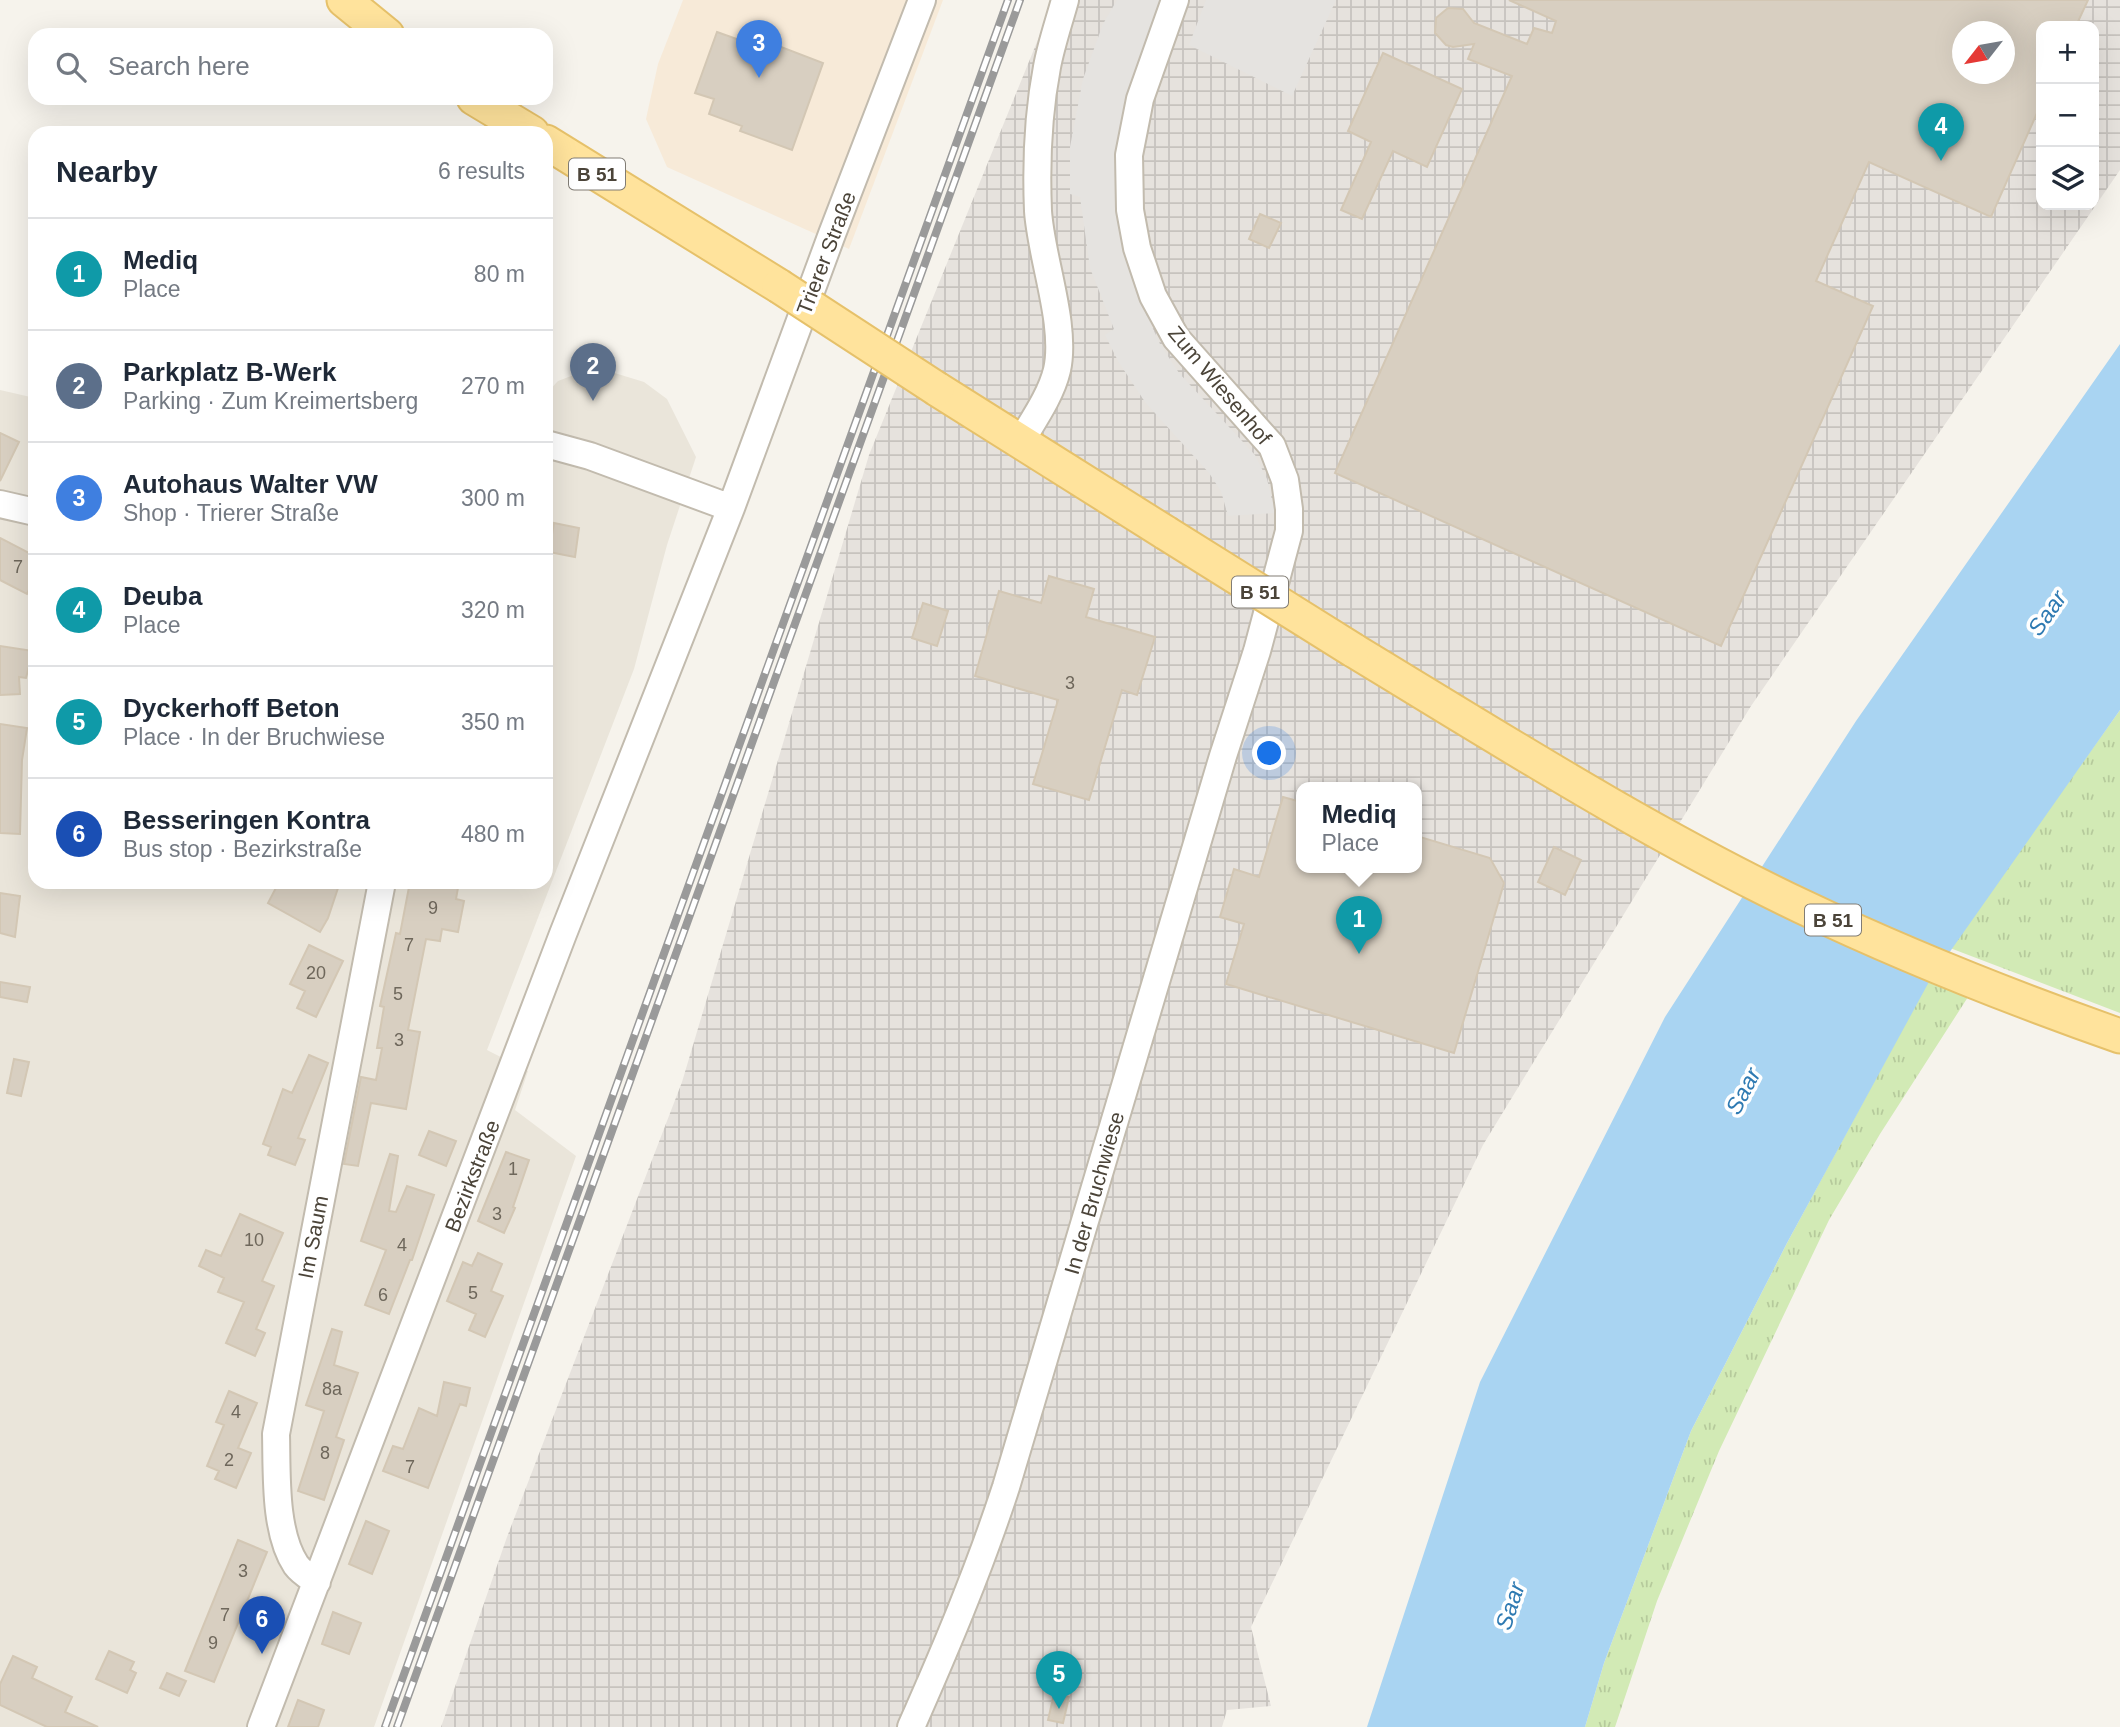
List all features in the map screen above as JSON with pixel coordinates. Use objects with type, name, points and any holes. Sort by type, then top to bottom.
[{"type":"main road","points":[[344,0],[380,28]]},
{"type":"main road","points":[[360,0],[383,28]]},
{"type":"main road","points":[[486,105],[520,126]]},
{"type":"main road","name":"B 51","points":[[553,146],[779,286],[937,389],[1353,650],[1560,775],[1685,846],[1801,905],[2029,1004],[2120,1036]]},
{"type":"street","name":"Trierer Straße","points":[[684,626],[732,508],[832,234],[922,0]]},
{"type":"street","points":[[1021,441],[1052,387],[1058,368],[1059,338],[1038,214],[1037,164],[1047,66],[1065,0]]},
{"type":"street","name":"Zum Wiesenhof","points":[[1175,0],[1140,99],[1129,155],[1130,210],[1137,248],[1153,296],[1176,338],[1272,446],[1285,480],[1289,531],[1257,651]]},
{"type":"street","points":[[553,446],[600,460],[732,508]]},
{"type":"street","points":[[0,503],[28,510]]},
{"type":"street","name":"Bezirkstraße","points":[[261,1727],[563,934],[684,626]]},
{"type":"street","name":"In der Bruchwiese","points":[[911,1727],[956,1626],[985,1552],[1223,756],[1257,651]]},
{"type":"street","name":"Im Saum","points":[[317,1582],[297,1566],[290,1554],[280,1518],[276,1434],[381,889]]},
{"type":"shaded area","points":[[683,0],[943,0],[849,249],[667,167],[646,119],[658,64]]},
{"type":"shaded area","points":[[1054,0],[2120,0],[2120,170],[2099,201],[2099,21],[2036,21],[2036,210],[2092,210],[1751,706],[1483,1145],[1251,1627],[1271,1706],[1227,1710],[1222,1727],[441,1727],[507,1537],[682,1082],[869,455]]},
{"type":"shaded area","points":[[1117,0],[1160,0],[1162,12],[1124,245],[1136,292],[1160,344],[1179,373],[1255,455],[1267,479],[1275,513],[1228,516],[1221,491],[1209,473],[1145,402],[1118,361],[1105,335],[1114,329],[1090,268],[1080,197],[1070,194],[1070,147],[1083,79],[1103,24]]},
{"type":"shaded area","points":[[1206,0],[1336,0],[1292,96],[1189,45]]},
{"type":"shaded area","points":[[595,367],[644,382],[667,399],[696,457],[667,545],[634,669],[553,879],[553,386],[558,381]]},
{"type":"shaded area","points":[[0,390],[28,396],[28,889],[549,889],[487,1050],[528,1071],[515,1110],[576,1156],[374,1727],[0,1727]]},
{"type":"green space","points":[[2120,710],[2120,1013],[1950,948]]},
{"type":"green space","points":[[1929,980],[1968,997],[1880,1134],[1829,1220],[1719,1451],[1657,1601],[1615,1727],[1585,1727],[1604,1663],[1691,1431],[1787,1243]]},
{"type":"water","name":"Saar","points":[[2120,344],[2120,710],[1930,980],[1787,1243],[1691,1431],[1604,1663],[1585,1727],[1367,1727],[1480,1382],[1665,1017],[1856,721]]},
{"type":"building","points":[[1509,0],[2088,0],[2078,21],[2036,21],[2036,115],[1991,217],[1869,162],[1816,281],[1873,306],[1721,646],[1335,473],[1512,76],[1468,59],[1474,44],[1453,47],[1446,45],[1435,33],[1436,18],[1448,8],[1463,9],[1474,23],[1527,44],[1534,28],[1552,33],[1556,21]]},
{"type":"building","points":[[717,32],[773,52],[776,45],[823,63],[792,150],[740,131],[742,126],[709,114],[714,99],[695,93]]},
{"type":"building","points":[[1383,53],[1462,89],[1427,167],[1393,151],[1362,219],[1341,210],[1371,142],[1348,131]]},
{"type":"building","points":[[1260,214],[1281,223],[1269,248],[1249,239]]},
{"type":"building","points":[[0,433],[19,442],[0,481]]},
{"type":"building","points":[[554,523],[579,528],[575,557],[553,553]]},
{"type":"building","points":[[0,538],[28,552],[28,592],[27,594],[0,580]]},
{"type":"building","points":[[1049,576],[1094,589],[1086,617],[1155,637],[1137,695],[1122,690],[1089,800],[1033,784],[1058,700],[975,676],[999,591],[1041,603]]},
{"type":"building","points":[[923,603],[948,611],[937,646],[912,638]]},
{"type":"building","points":[[0,646],[28,650],[26,678],[19,677],[20,694],[0,695]]},
{"type":"building","points":[[0,724],[27,728],[22,760],[20,834],[0,833]]},
{"type":"building","points":[[1283,797],[1296,801],[1296,873],[1422,873],[1422,838],[1490,858],[1504,883],[1454,1053],[1226,984],[1244,924],[1220,917],[1234,869],[1259,877]]},
{"type":"building","points":[[1554,847],[1581,860],[1565,895],[1538,882]]},
{"type":"building","points":[[275,889],[338,889],[320,932],[268,903]]},
{"type":"building","points":[[409,889],[458,889],[456,899],[464,901],[458,932],[442,929],[440,941],[426,939],[408,1030],[420,1032],[406,1109],[371,1103],[358,1166],[344,1164],[361,1077],[376,1080],[382,1048],[377,1048],[384,1007],[380,1006],[396,933],[400,934]]},
{"type":"building","points":[[0,893],[20,896],[15,937],[0,933]]},
{"type":"building","points":[[309,945],[343,961],[316,1017],[297,1008],[305,991],[290,984]]},
{"type":"building","points":[[0,982],[30,987],[27,1002],[0,997]]},
{"type":"building","points":[[309,1055],[328,1063],[298,1138],[305,1140],[295,1165],[268,1155],[271,1147],[263,1144],[283,1089],[292,1093]]},
{"type":"building","points":[[14,1059],[29,1062],[21,1096],[7,1093]]},
{"type":"building","points":[[429,1131],[456,1141],[446,1166],[419,1155]]},
{"type":"building","points":[[506,1152],[529,1160],[513,1207],[515,1208],[504,1233],[478,1221]]},
{"type":"building","points":[[390,1154],[398,1156],[389,1211],[396,1212],[407,1186],[434,1195],[412,1260],[389,1314],[365,1305],[386,1250],[361,1241]]},
{"type":"building","points":[[240,1214],[283,1233],[262,1281],[274,1286],[256,1329],[265,1333],[255,1356],[226,1343],[244,1302],[218,1292],[224,1278],[199,1266],[206,1250],[221,1256]]},
{"type":"building","points":[[478,1253],[502,1264],[491,1291],[503,1296],[485,1337],[469,1330],[476,1314],[447,1301],[463,1262],[472,1266]]},
{"type":"building","points":[[332,1329],[342,1332],[334,1365],[358,1373],[336,1437],[344,1440],[324,1500],[298,1491],[324,1411],[306,1405]]},
{"type":"building","points":[[444,1382],[470,1388],[466,1406],[460,1404],[428,1488],[383,1471],[393,1446],[403,1449],[419,1408],[437,1416]]},
{"type":"building","points":[[229,1391],[257,1403],[238,1448],[251,1453],[236,1488],[215,1479],[219,1471],[207,1466],[224,1425],[216,1422]]},
{"type":"building","points":[[366,1521],[389,1531],[372,1574],[349,1564]]},
{"type":"building","points":[[238,1540],[267,1552],[214,1682],[185,1671]]},
{"type":"building","points":[[333,1612],[361,1623],[349,1654],[322,1644]]},
{"type":"building","points":[[109,1651],[134,1662],[130,1670],[136,1673],[127,1693],[96,1679]]},
{"type":"building","points":[[13,1656],[37,1667],[32,1678],[72,1697],[65,1712],[98,1727],[47,1727],[0,1705],[0,1684]]},
{"type":"building","points":[[167,1673],[186,1681],[179,1696],[160,1688]]},
{"type":"building","points":[[1054,1694],[1069,1697],[1063,1723],[1048,1720]]},
{"type":"building","points":[[298,1700],[324,1710],[318,1727],[288,1727]]},
{"type":"railway","points":[[385,1727],[1008,0]]},
{"type":"railway","points":[[397,1727],[1020,0]]},
{"type":"place","name":"Autohaus Walter VW","points":[[759,78]]},
{"type":"place","name":"Deuba","points":[[1941,161]]},
{"type":"place","name":"Parkplatz B-Werk","points":[[593,401]]},
{"type":"place","name":"Mediq","points":[[1359,954]]},
{"type":"place","name":"Besseringen Kontra","points":[[262,1654]]},
{"type":"place","name":"Dyckerhoff Beton","points":[[1059,1709]]}]
